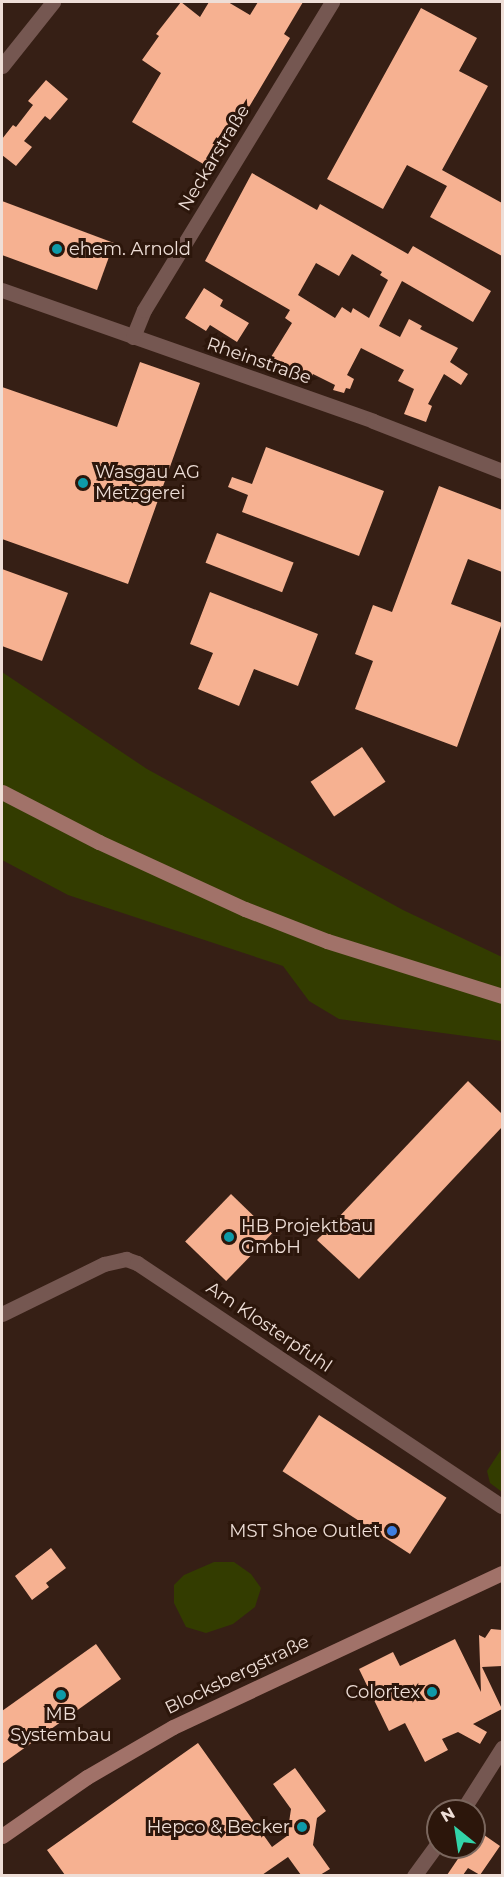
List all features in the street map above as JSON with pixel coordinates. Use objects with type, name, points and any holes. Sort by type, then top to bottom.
[{"type":"main road","points":[[2,792],[99,842],[245,909],[327,941],[502,996]]},
{"type":"main road","name":"Blocksbergstraße","points":[[2,1836],[87,1777],[173,1727],[502,1573]]},
{"type":"street","points":[[2,66],[53,2]]},
{"type":"street","name":"Neckarstraße","points":[[133,337],[144,310],[332,2]]},
{"type":"street","name":"Rheinstraße","points":[[2,290],[372,421],[502,471]]},
{"type":"street","name":"Am Klosterpfuhl","points":[[2,1314],[104,1264],[126,1259],[136,1263],[502,1506]]},
{"type":"street","points":[[470,1799],[502,1748]]},
{"type":"street","points":[[414,1875],[426,1859]]},
{"type":"green space","points":[[2,672],[147,769],[403,910],[502,957],[502,1041],[339,1019],[309,1001],[283,966],[68,895],[2,860]]},
{"type":"green space","points":[[502,1448],[502,1492],[490,1483],[487,1471]]},
{"type":"green space","points":[[214,1562],[234,1562],[251,1574],[261,1588],[255,1607],[233,1624],[206,1633],[186,1627],[174,1603],[174,1585],[184,1575]]},
{"type":"building","points":[[181,2],[200,17],[209,2],[228,2],[250,15],[258,2],[303,2],[284,34],[290,38],[239,124],[231,120],[205,165],[132,122],[161,73],[142,60],[159,36],[156,34]]},
{"type":"building","points":[[421,8],[477,38],[459,71],[488,86],[442,170],[502,203],[502,256],[430,217],[447,186],[407,165],[383,209],[327,179]]},
{"type":"building","points":[[46,80],[68,99],[50,120],[45,116],[24,141],[32,147],[16,166],[2,155],[2,139],[13,125],[16,127],[33,105],[28,101]]},
{"type":"building","points":[[252,173],[317,210],[320,204],[408,254],[413,246],[491,291],[473,322],[402,281],[379,326],[400,337],[409,319],[422,326],[420,329],[458,348],[450,362],[468,374],[461,385],[444,374],[428,404],[432,406],[426,422],[404,414],[414,389],[398,381],[404,370],[361,348],[347,375],[354,379],[350,389],[346,388],[344,393],[333,390],[335,385],[313,374],[312,376],[302,371],[301,373],[271,357],[292,323],[285,318],[290,310],[205,261]],"holes":[[[352,254],[382,272],[380,275],[388,280],[369,318],[353,308],[351,313],[342,307],[335,318],[298,295],[316,263],[339,276]]]},
{"type":"building","name":"ehem. Arnold","points":[[2,201],[114,243],[97,290],[2,255]]},
{"type":"building","points":[[204,288],[223,300],[220,306],[249,323],[237,342],[210,325],[206,331],[185,318]]},
{"type":"building","name":"Wasgau AG Metzgerei","points":[[140,362],[200,383],[128,584],[2,539],[2,387],[117,427]]},
{"type":"building","points":[[266,447],[384,491],[359,556],[242,512],[248,495],[228,487],[232,477],[252,484]]},
{"type":"building","points":[[439,486],[502,510],[502,572],[468,559],[451,604],[502,623],[457,747],[355,709],[373,661],[355,654],[373,605],[392,612]]},
{"type":"building","points":[[217,533],[294,562],[282,592],[206,563]]},
{"type":"building","points":[[2,569],[68,593],[42,661],[2,646]]},
{"type":"building","points":[[210,592],[318,634],[298,686],[254,669],[239,706],[198,689],[213,653],[190,644]]},
{"type":"building","points":[[362,747],[385,782],[334,816],[311,782]]},
{"type":"building","points":[[468,1081],[502,1114],[502,1127],[359,1279],[317,1240]]},
{"type":"building","name":"HB Projektbau GmbH","points":[[231,1194],[272,1234],[226,1281],[185,1241]]},
{"type":"building","points":[[319,1415],[446,1498],[410,1554],[283,1471]]},
{"type":"building","points":[[51,1548],[66,1568],[46,1583],[49,1587],[32,1600],[15,1576]]},
{"type":"building","name":"Colortex","points":[[491,1629],[502,1630],[502,1666],[482,1667],[502,1709],[473,1724],[487,1732],[480,1744],[458,1732],[442,1739],[448,1750],[425,1762],[405,1723],[389,1731],[359,1669],[393,1652],[400,1666],[455,1639],[481,1692],[479,1635],[485,1638]]},
{"type":"building","name":"MB Systembau","points":[[96,1644],[121,1679],[2,1764],[2,1711]]},
{"type":"building","points":[[198,1743],[272,1847],[287,1836],[291,1809],[273,1784],[295,1768],[326,1811],[317,1818],[313,1845],[330,1869],[320,1875],[301,1875],[288,1857],[262,1875],[65,1875],[47,1850]]},
{"type":"building","points":[[486,1836],[500,1846],[480,1875],[468,1868],[463,1875],[447,1875],[458,1859],[486,1859]]},
{"type":"place","name":"ehem. Arnold","points":[[57,249]]},
{"type":"place","name":"Wasgau AG Metzgerei","points":[[83,483]]},
{"type":"place","name":"HB Projektbau GmbH","points":[[229,1237]]},
{"type":"place","name":"MST Shoe Outlet","points":[[392,1531]]},
{"type":"place","name":"Colortex","points":[[432,1692]]},
{"type":"place","name":"MB Systembau","points":[[61,1695]]},
{"type":"place","name":"Hepco & Becker","points":[[302,1827]]}]
